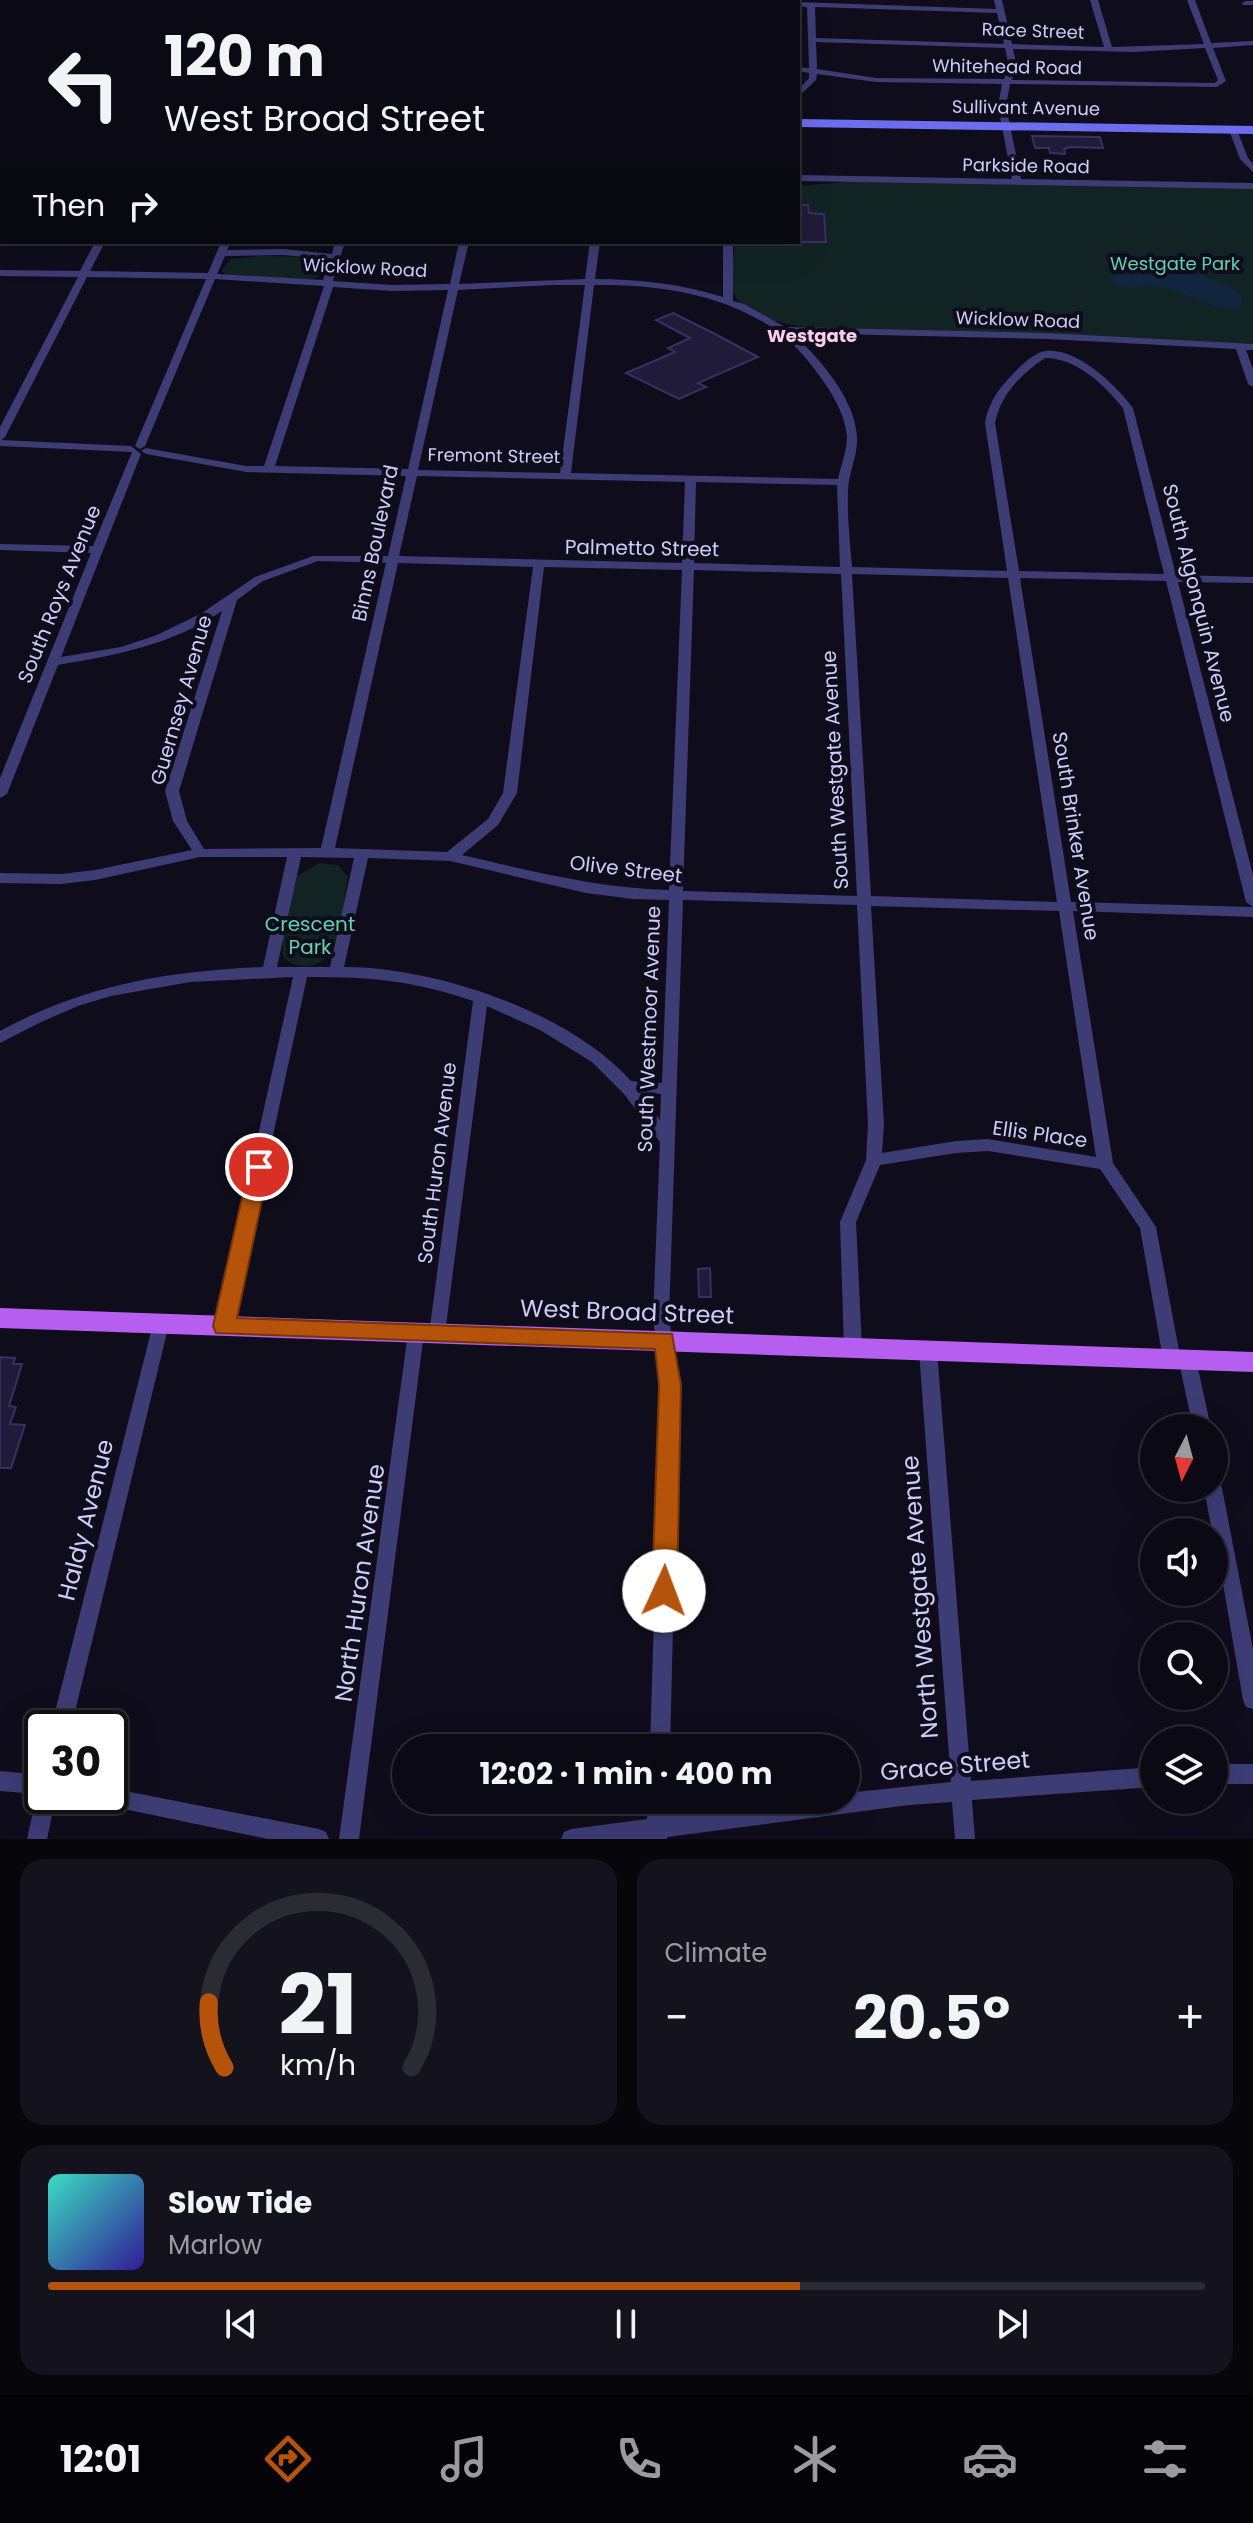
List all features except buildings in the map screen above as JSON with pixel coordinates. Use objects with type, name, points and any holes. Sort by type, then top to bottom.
[{"type":"main road","name":"Sullivant Avenue","points":[[800,123],[1253,130]]},
{"type":"main road","name":"West Broad Street","points":[[0,1318],[1253,1362]]},
{"type":"street","points":[[998,0],[1013,67],[1002,94],[1017,182]]},
{"type":"street","points":[[1094,0],[1109,50]]},
{"type":"street","points":[[1191,0],[1208,44]]},
{"type":"street","points":[[800,4],[1000,11]]},
{"type":"street","points":[[800,93],[811,83],[814,72],[811,5]]},
{"type":"street","name":"Race Street","points":[[813,40],[1109,50],[1253,43]]},
{"type":"street","name":"Whitehead Road","points":[[800,69],[876,80],[1217,85],[1222,81],[1208,44]]},
{"type":"street","points":[[1233,130],[1244,159],[1253,169]]},
{"type":"street","points":[[1244,159],[1240,163],[1241,173],[1246,184],[1253,186]]},
{"type":"street","name":"Parkside Road","points":[[800,178],[1253,186]]},
{"type":"street","points":[[0,440],[99,244]]},
{"type":"street","name":"South Roys Avenue","points":[[0,794],[138,450],[225,244]]},
{"type":"street","points":[[268,470],[339,244]]},
{"type":"street","name":"Binns Boulevard","points":[[327,852],[464,244]]},
{"type":"street","points":[[565,476],[595,244]]},
{"type":"street","points":[[728,244],[728,302]]},
{"type":"street","points":[[222,253],[283,252],[336,257]]},
{"type":"street","name":"Wicklow Road","points":[[0,273],[211,277],[453,287],[589,284],[654,287],[728,302]]},
{"type":"street","name":"South Westgate Avenue","points":[[728,302],[782,330],[823,374],[848,418],[852,438],[842,482],[876,1124],[874,1160],[848,1222],[853,1348]]},
{"type":"street","name":"Wicklow Road","points":[[782,330],[1047,336],[1253,347]]},
{"type":"street","points":[[1047,336],[1052,354]]},
{"type":"street","points":[[1240,346],[1253,384]]},
{"type":"street","name":"South Brinker Avenue","points":[[1052,354],[1038,357],[991,410],[1105,1164],[1148,1227],[1180,1359],[1198,1414]]},
{"type":"street","name":"South Algonquin Avenue","points":[[1052,354],[1068,358],[1115,393],[1128,408],[1253,902]]},
{"type":"street","name":"Fremont Street","points":[[0,440],[138,450],[204,464],[268,470],[842,482]]},
{"type":"street","name":"South Westmoor Avenue","points":[[660,1734],[670,1385],[661,1318],[691,479]]},
{"type":"street","points":[[0,547],[99,550]]},
{"type":"street","name":"Palmetto Street","points":[[53,662],[123,650],[161,638],[231,599],[259,579],[317,558],[1253,580]]},
{"type":"street","points":[[450,857],[487,830],[503,812],[510,793],[539,563]]},
{"type":"street","name":"Guernsey Avenue","points":[[200,853],[180,821],[172,791],[231,599]]},
{"type":"street","points":[[269,972],[295,852]]},
{"type":"street","name":"Olive Street","points":[[0,878],[61,879],[95,875],[200,853],[327,852],[450,857],[586,888],[676,897],[1253,912]]},
{"type":"street","points":[[336,972],[362,854]]},
{"type":"street","points":[[224,1326],[301,972]]},
{"type":"street","points":[[0,1038],[60,1009],[123,988],[201,974],[336,972],[409,977],[481,999],[584,1048],[629,1087],[666,1139]]},
{"type":"street","name":"South Huron Avenue","points":[[426,1333],[481,999]]},
{"type":"street","points":[[629,1087],[668,1089]]},
{"type":"street","name":"Ellis Place","points":[[874,1160],[988,1145],[1105,1164]]},
{"type":"street","name":"Haldy Avenue","points":[[65,1710],[161,1324]]},
{"type":"street","name":"North Huron Avenue","points":[[349,1839],[426,1333]]},
{"type":"street","name":"North Westgate Avenue","points":[[928,1351],[965,1839]]},
{"type":"street","points":[[1216,1502],[1253,1700]]},
{"type":"street","points":[[1228,1774],[1253,1774]]},
{"type":"street","name":"Grace Street","points":[[571,1839],[657,1835],[909,1795],[1140,1778]]},
{"type":"street","points":[[0,1781],[24,1783]]},
{"type":"street","points":[[128,1801],[319,1839]]},
{"type":"street","points":[[37,1839],[42,1814]]},
{"type":"street","points":[[657,1835],[658,1814]]},
{"type":"green space","name":"Westgate Park","points":[[858,181],[1253,188],[1253,345],[817,328],[767,318],[743,306],[736,297],[732,286],[735,244],[800,244],[800,186]]},
{"type":"green space","points":[[315,257],[326,265],[322,275],[310,280],[228,275],[221,271],[231,259]]},
{"type":"green space","name":"Crescent Park","points":[[319,863],[338,865],[348,877],[334,945],[318,963],[305,966],[290,962],[283,956],[283,934],[297,876]]},
{"type":"water","points":[[1200,274],[1231,287],[1242,296],[1241,307],[1211,305],[1161,287],[1122,287],[1111,282],[1111,278],[1117,275]]},
{"type":"district","name":"Westgate","points":[[812,336]]},
{"type":"route","points":[[259,1167],[224,1326],[665,1340],[670,1385],[664,1591]]}]
